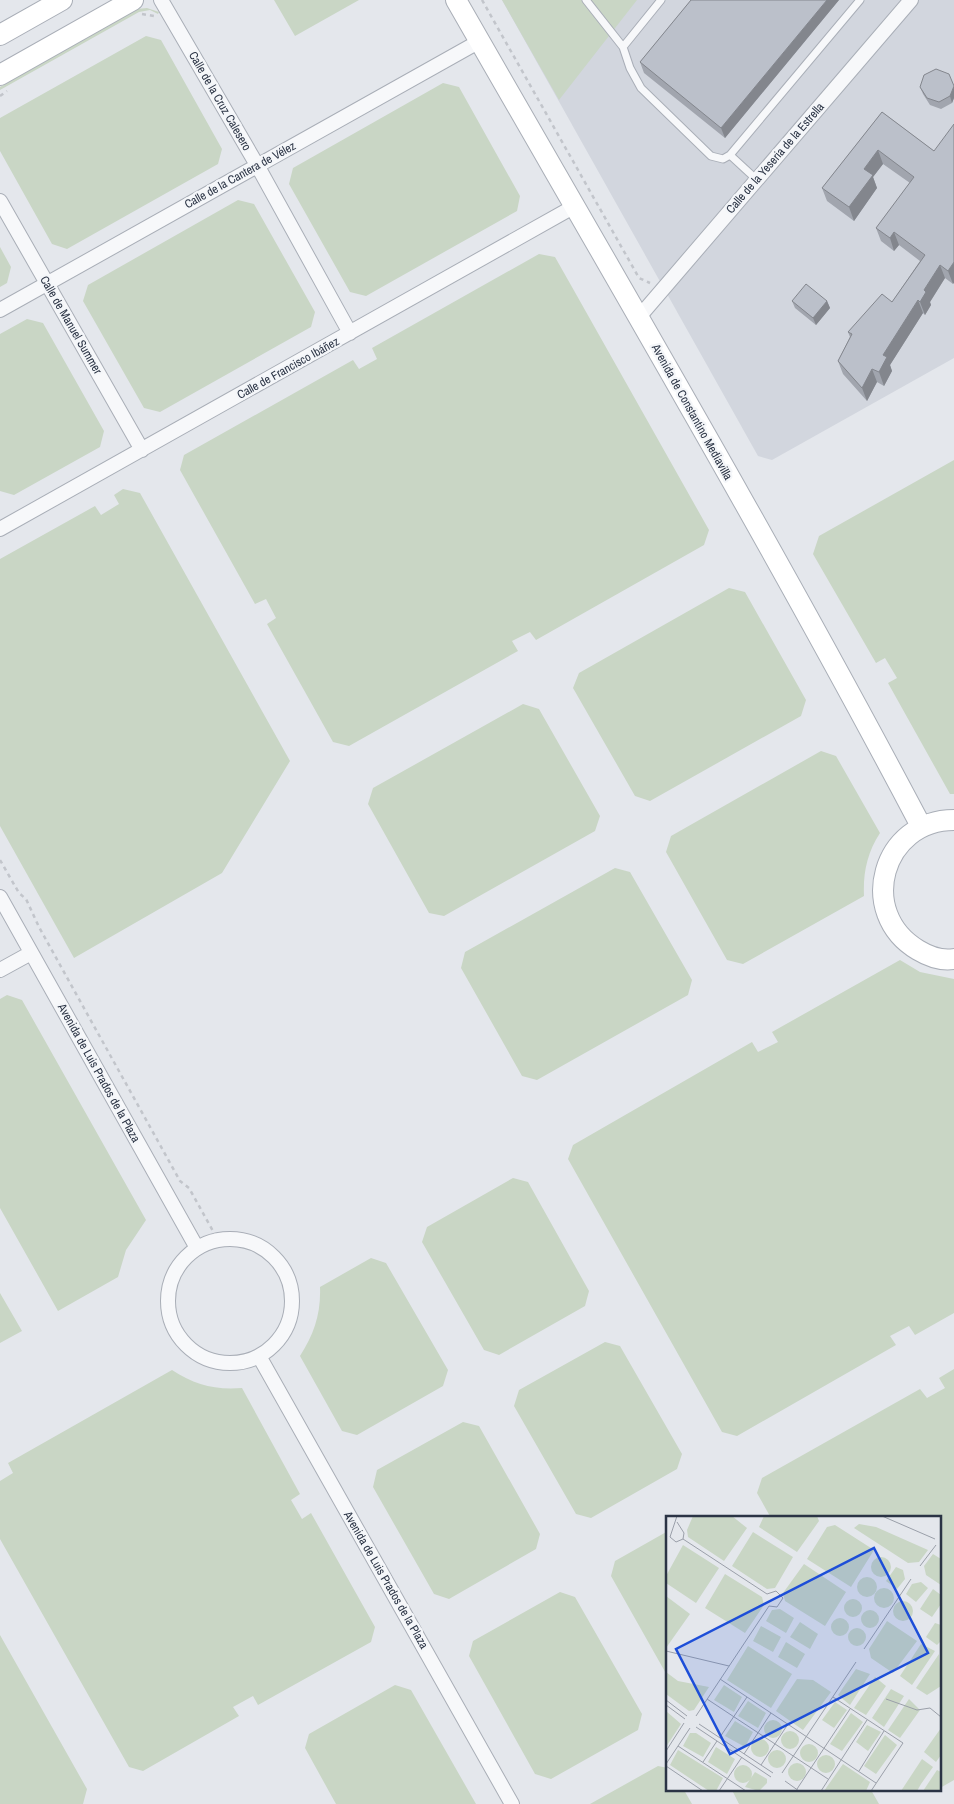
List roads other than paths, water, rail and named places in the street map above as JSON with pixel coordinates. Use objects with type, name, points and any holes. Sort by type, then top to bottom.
[{"type":"street","points":[[0,36],[62,0]]},
{"type":"street","name":"Avenida de Constantino Mediavilla","points":[[456,0],[639,317],[859,708],[921,826]]},
{"type":"street","name":"Calle de la Yeseria de la Estrella","points":[[639,317],[911,0]]},
{"type":"street","name":"Calle de la Cruz Calesero","points":[[165,6],[257,165],[350,333]]},
{"type":"street","points":[[4,83],[134,9]]},
{"type":"street","name":"Calle de la Cantera de Vélez","points":[[0,310],[480,41]]},
{"type":"street","name":"Calle de Manuel Summer","points":[[0,201],[142,450]]},
{"type":"street","name":"Calle de Francisco Ibáñez","points":[[0,529],[575,206]]},
{"type":"street","points":[[954,820],[942,820],[921,826],[902,841],[889,860],[883,882],[884,905],[892,925],[907,943],[926,955],[954,959]]},
{"type":"street","name":"Avenida de Luis Prados de la Plaza","points":[[0,897],[197,1248]]},
{"type":"street","points":[[0,970],[31,953]]},
{"type":"street","points":[[233,1238],[252,1242],[269,1250],[282,1264],[291,1283],[293,1305],[288,1326],[276,1343],[260,1356],[240,1363],[219,1362],[199,1355],[183,1342],[172,1324],[168,1308],[172,1282],[184,1259],[197,1248],[218,1240],[233,1238]]},
{"type":"street","name":"Avenida de Luis Prados de la Plaza","points":[[260,1356],[512,1804]]},
{"type":"lane","points":[[586,0],[623,46],[630,68],[641,88],[711,156],[723,159],[730,155],[860,0]]},
{"type":"lane","points":[[623,46],[661,0]]},
{"type":"lane","points":[[730,155],[756,179]]}]
